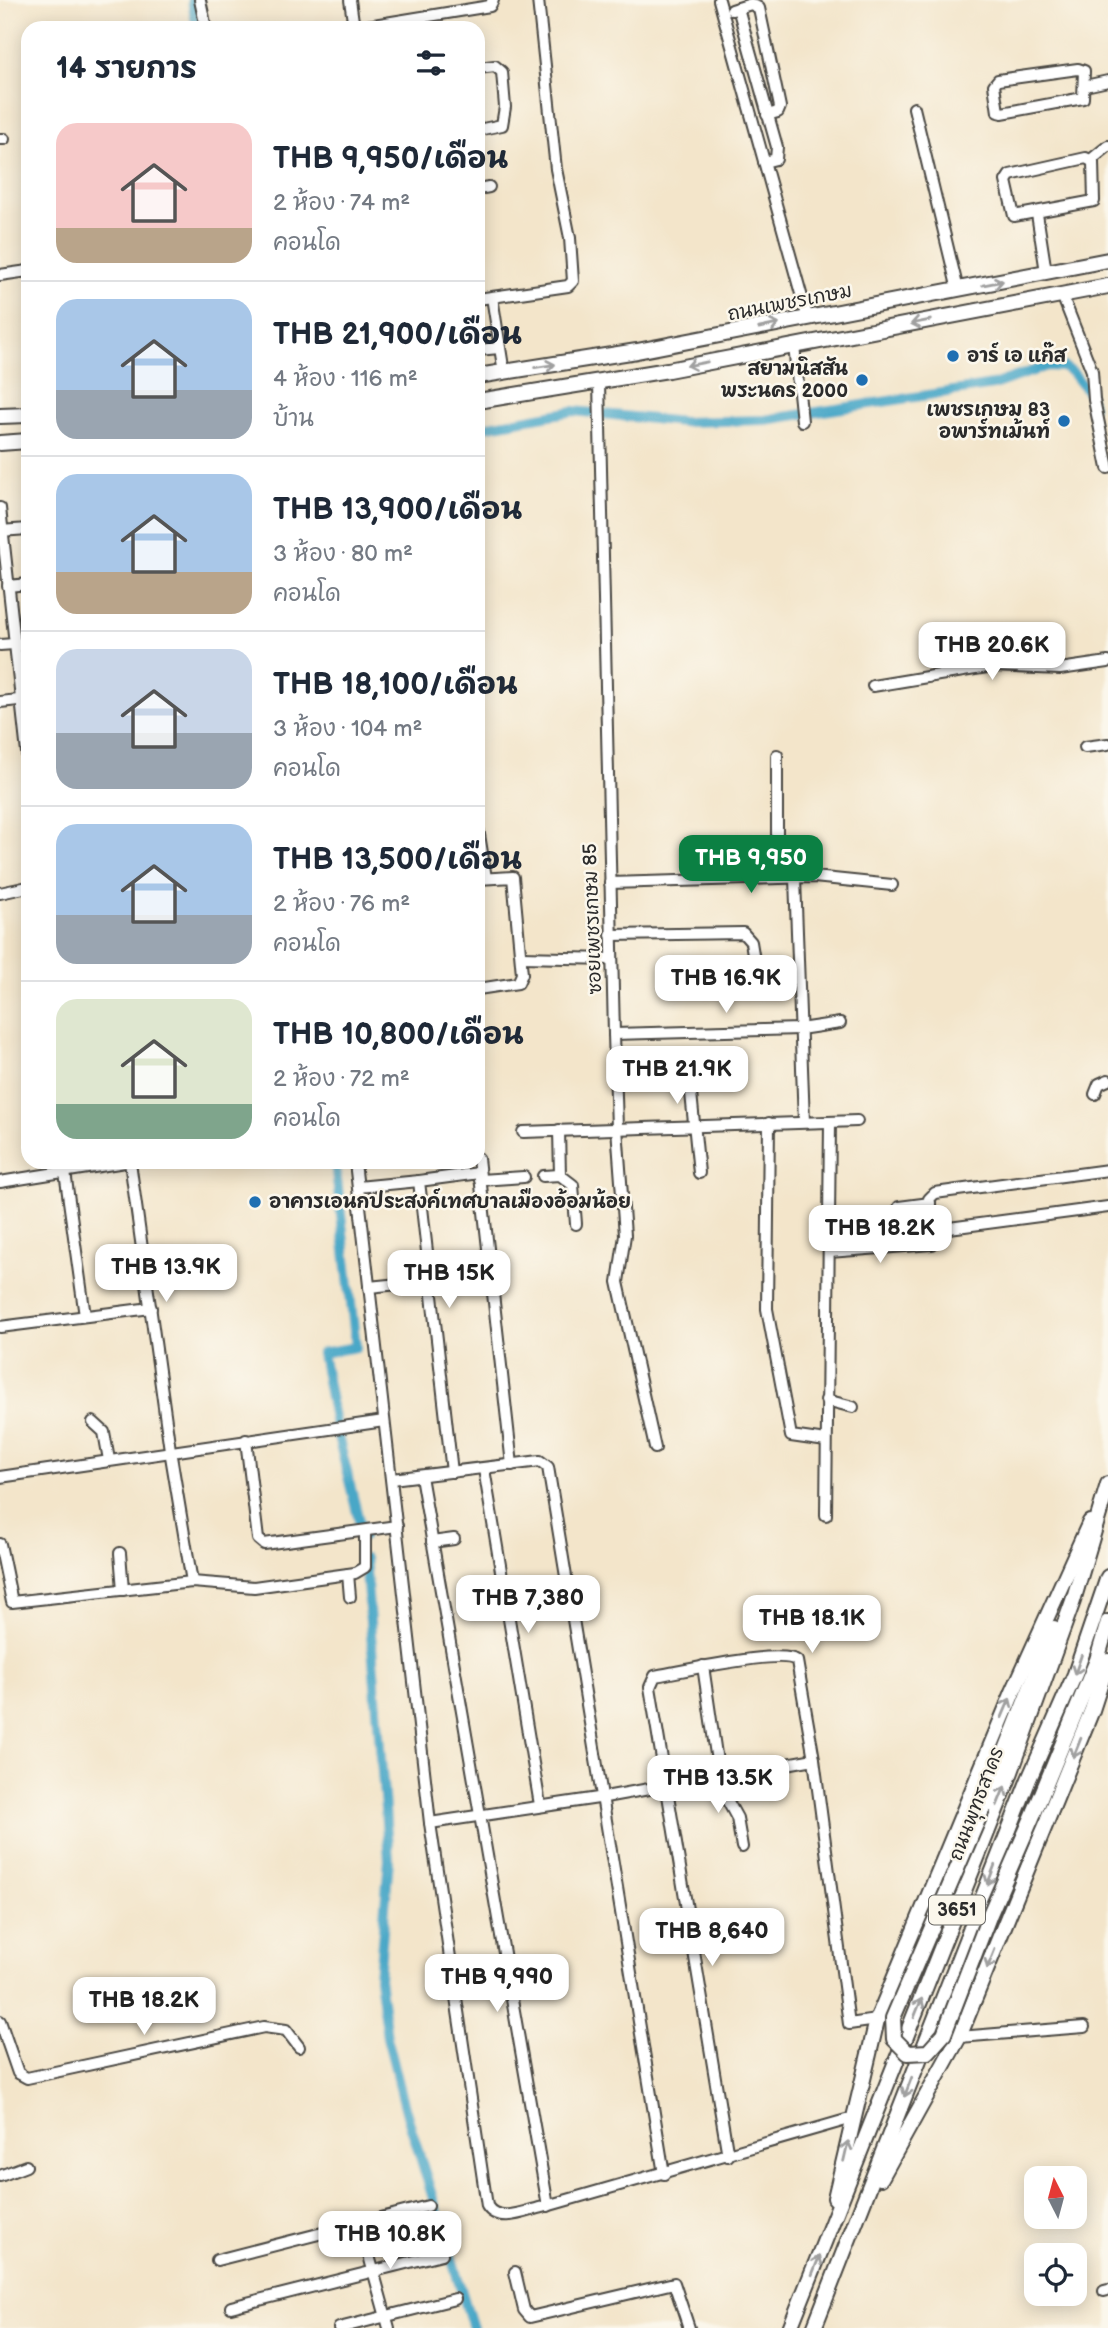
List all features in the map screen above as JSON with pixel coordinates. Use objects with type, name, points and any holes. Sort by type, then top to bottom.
[{"type":"main road","name":"ถนนเพชรเกษม","points":[[485,375],[808,318],[1108,260]]},
{"type":"main road","points":[[485,400],[600,382],[1108,286]]},
{"type":"main road","points":[[0,416],[21,415]]},
{"type":"main road","points":[[0,443],[21,442]]},
{"type":"main road","points":[[1108,1485],[983,1808],[893,2018],[894,2039],[908,2053],[928,2052],[944,2034],[990,1914],[1097,1660],[1108,1622]]},
{"type":"main road","points":[[825,2242],[877,2020],[1013,1692],[1108,1485]]},
{"type":"main road","name":"ถนนพุทธสาคร","points":[[790,2328],[1008,1780],[1073,1601],[1108,1485]]},
{"type":"main road","name":"ถนนพุทธสาคร","points":[[814,2328],[1029,1779],[1075,1674],[1108,1577]]},
{"type":"main road","points":[[846,2248],[908,2125],[959,2037],[1092,1710],[1108,1661]]},
{"type":"street","points":[[200,0],[204,21]]},
{"type":"street","points":[[207,0],[211,21]]},
{"type":"street","points":[[350,0],[353,21]]},
{"type":"street","points":[[397,21],[490,6],[493,0]]},
{"type":"street","points":[[485,298],[568,286],[573,281],[570,238],[555,169],[538,0]]},
{"type":"street","points":[[719,0],[808,318]]},
{"type":"street","points":[[722,12],[751,4],[759,8],[780,107],[778,112],[767,115]]},
{"type":"street","points":[[738,8],[778,154],[776,159],[764,162]]},
{"type":"street","points":[[485,67],[495,66],[502,72],[505,107],[502,125],[485,129]]},
{"type":"street","points":[[1081,69],[1085,86],[1085,95],[1079,100],[1002,114],[998,112],[994,85],[998,80],[1081,69]]},
{"type":"street","points":[[1085,86],[1108,81]]},
{"type":"street","points":[[914,107],[958,290]]},
{"type":"street","points":[[1092,159],[1094,201],[1037,214],[1014,216],[1007,177],[1058,163],[1092,159],[1108,146]]},
{"type":"street","points":[[1037,214],[1046,272]]},
{"type":"street","points":[[0,275],[21,272]]},
{"type":"street","points":[[1062,295],[1079,344],[1092,371],[1094,400],[1108,468]]},
{"type":"street","points":[[492,297],[504,373]]},
{"type":"street","points":[[794,346],[802,421]]},
{"type":"street","points":[[485,349],[499,348]]},
{"type":"street","name":"ซอยเพชรเกษม 85","points":[[600,382],[611,959],[617,1128],[625,1235],[618,1282],[655,1448]]},
{"type":"street","points":[[0,508],[14,644],[21,683]]},
{"type":"street","points":[[1,531],[21,530]]},
{"type":"street","points":[[8,586],[21,585]]},
{"type":"street","points":[[0,645],[21,644]]},
{"type":"street","points":[[873,686],[993,666],[1060,669],[1108,662]]},
{"type":"street","points":[[0,702],[21,700]]},
{"type":"street","points":[[1085,747],[1108,744]]},
{"type":"street","points":[[777,755],[777,878]]},
{"type":"street","points":[[485,879],[513,877],[521,957],[521,982],[485,988]]},
{"type":"street","points":[[610,883],[794,878],[892,885]]},
{"type":"street","points":[[794,878],[804,1122]]},
{"type":"street","points":[[0,893],[21,888]]},
{"type":"street","points":[[611,935],[743,933],[751,942],[757,978]]},
{"type":"street","points":[[521,957],[611,959]]},
{"type":"street","points":[[614,1034],[800,1028],[840,1023]]},
{"type":"street","points":[[1095,1094],[1099,1084],[1108,1080]]},
{"type":"street","points":[[690,1083],[699,1172]]},
{"type":"street","points":[[523,1132],[858,1121]]},
{"type":"street","points":[[826,1515],[830,1122]]},
{"type":"street","points":[[769,1123],[767,1309],[784,1409],[791,1436],[826,1441]]},
{"type":"street","points":[[559,1130],[560,1175]]},
{"type":"street","points":[[0,1182],[84,1169]]},
{"type":"street","points":[[129,1169],[192,1582]]},
{"type":"street","points":[[356,1169],[430,1823],[487,2206],[491,2212],[501,2216],[548,2206],[853,2118]]},
{"type":"street","points":[[479,1169],[512,1465]]},
{"type":"street","points":[[829,1252],[929,1246],[933,1242],[934,1230],[930,1196],[935,1193],[1108,1170]]},
{"type":"street","points":[[65,1172],[85,1316]]},
{"type":"street","points":[[543,1176],[560,1175],[573,1185],[576,1224]]},
{"type":"street","points":[[358,1187],[480,1177],[524,1177]]},
{"type":"street","points":[[419,1181],[452,1472]]},
{"type":"street","points":[[899,1208],[930,1203]]},
{"type":"street","points":[[934,1230],[1108,1207]]},
{"type":"street","points":[[369,1287],[418,1282]]},
{"type":"street","points":[[0,1327],[151,1308]]},
{"type":"street","points":[[826,1399],[853,1407]]},
{"type":"street","points":[[0,1477],[170,1450],[384,1421]]},
{"type":"street","points":[[93,1422],[104,1432],[109,1460]]},
{"type":"street","points":[[246,1440],[258,1539],[264,1544],[397,1526]]},
{"type":"street","points":[[392,1479],[542,1461],[548,1466],[605,1797],[664,2174]]},
{"type":"street","points":[[484,1469],[540,1805]]},
{"type":"street","points":[[421,1476],[478,1816],[548,2206]]},
{"type":"street","points":[[0,1544],[12,1602],[192,1582],[254,1587],[360,1572],[365,1567],[365,1531]]},
{"type":"street","points":[[432,1542],[454,1539]]},
{"type":"street","points":[[120,1553],[123,1590]]},
{"type":"street","points":[[348,1574],[350,1597]]},
{"type":"street","points":[[728,2156],[665,1785],[650,1681],[655,1676],[703,1667],[793,1657],[797,1661],[814,1759],[849,2024],[877,2020]]},
{"type":"street","points":[[703,1667],[716,1775],[737,1818],[742,1847]]},
{"type":"street","points":[[430,1823],[605,1797],[814,1759]]},
{"type":"street","points":[[0,2021],[18,2073],[27,2078],[264,2027],[286,2031],[299,2047]]},
{"type":"street","points":[[959,2037],[1084,2027]]},
{"type":"street","points":[[0,2176],[26,2166]]},
{"type":"street","points":[[217,2260],[428,2206]]},
{"type":"street","points":[[360,2223],[389,2328]]},
{"type":"street","points":[[231,2307],[442,2254]]},
{"type":"street","points":[[514,2272],[524,2310],[530,2317],[674,2283],[689,2328]]},
{"type":"street","points":[[340,2328],[455,2299]]},
{"type":"waterway","points":[[192,0],[196,21]]},
{"type":"waterway","points":[[485,427],[573,411],[683,422],[765,420],[993,385],[1047,366],[1064,367],[1073,373],[1088,392],[1093,406]]},
{"type":"waterway","points":[[336,1169],[356,1347],[322,1353],[335,1424],[363,1537]]},
{"type":"waterway","points":[[365,1559],[389,1859],[379,1978],[387,2037],[406,2111],[473,2328]]},
{"type":"place","name":"อาร์ เอ แก๊ส","points":[[953,356]]},
{"type":"place","name":"สยามนิสสัน พระนคร 2000","points":[[862,380]]},
{"type":"place","name":"เพชรเกษม 83 อพาร์ทเม้นท์","points":[[1064,421]]},
{"type":"place","name":"อาคารเอนกประสงค์เทศบาลเมืองอ้อมน้อย","points":[[255,1202]]}]
